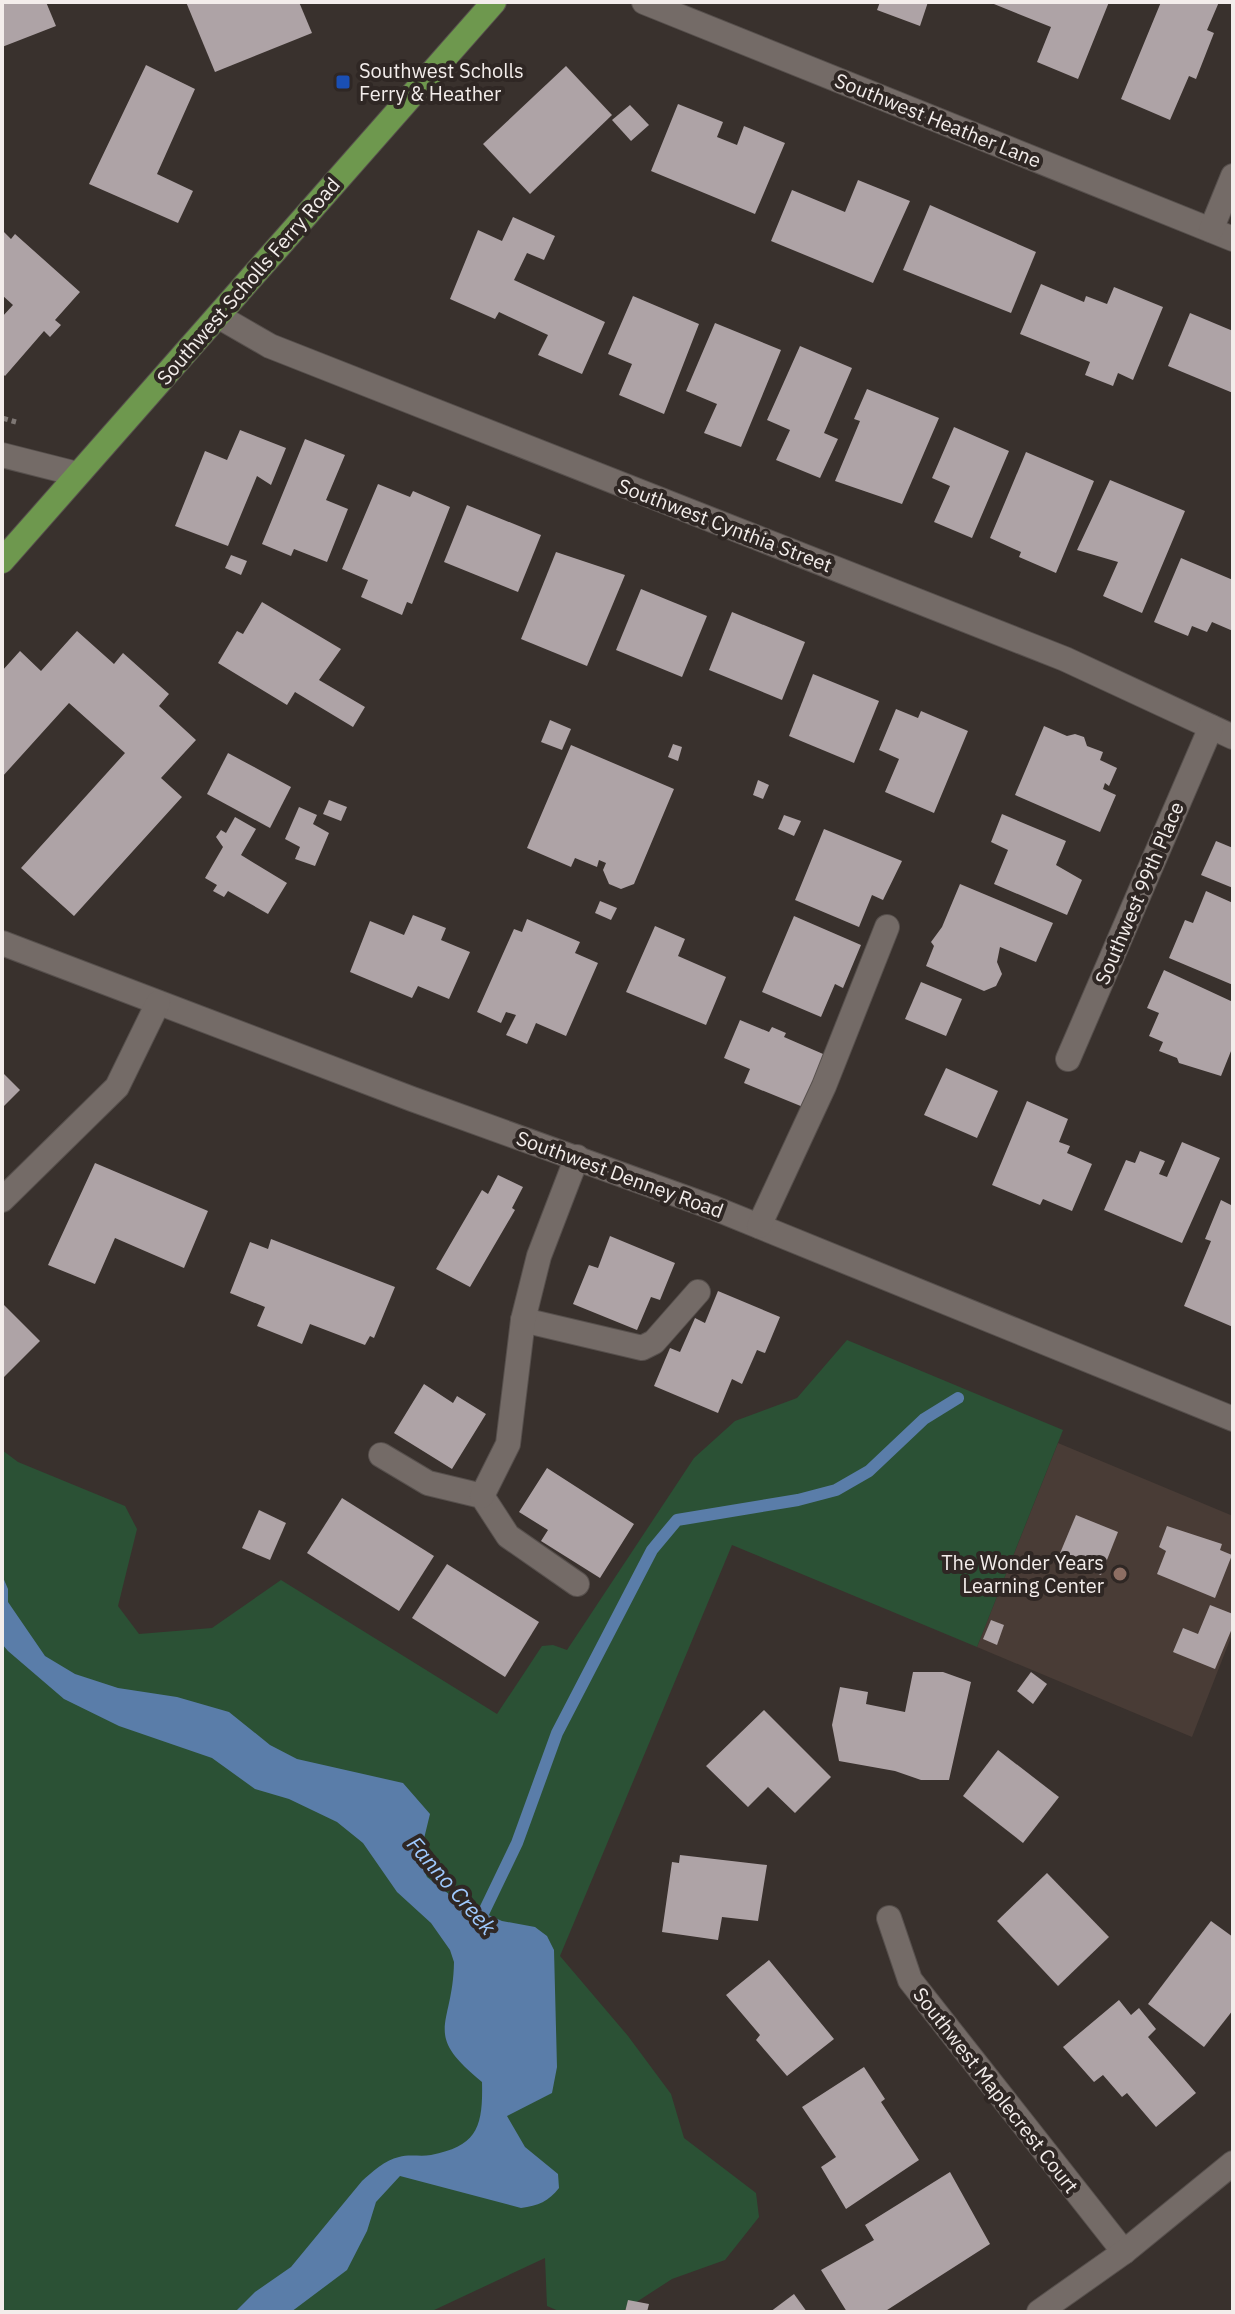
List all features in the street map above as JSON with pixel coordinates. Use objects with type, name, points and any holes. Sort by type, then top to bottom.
[{"type":"main road","name":"Southwest Scholls Ferry Road","points":[[2,561],[494,2]]},
{"type":"street","name":"Southwest Heather Lane","points":[[644,2],[1222,234]]},
{"type":"street","points":[[1222,234],[1233,176]]},
{"type":"street","name":"Southwest Cynthia Street","points":[[218,316],[270,346],[1065,659],[1222,732]]},
{"type":"street","points":[[2,455],[77,474]]},
{"type":"street","name":"Southwest 99th Place","points":[[1068,1059],[1222,732]]},
{"type":"street","points":[[759,1226],[824,1086],[887,927]]},
{"type":"street","name":"Southwest Denney Road","points":[[2,943],[759,1226],[1233,1419]]},
{"type":"street","points":[[2,1200],[117,1087],[158,1003]]},
{"type":"street","points":[[482,1496],[508,1444],[523,1320],[539,1256],[577,1157]]},
{"type":"street","points":[[523,1320],[642,1348],[654,1342],[698,1292]]},
{"type":"street","points":[[381,1455],[428,1483],[482,1496],[508,1536],[577,1584]]},
{"type":"street","name":"Southwest Maplecrest Court","points":[[889,1918],[910,1980],[1124,2252]]},
{"type":"street","points":[[1039,2312],[1124,2252],[1233,2163]]},
{"type":"shaded area","name":"The Wonder Years Learning Center","points":[[1058,1443],[1233,1516],[1233,1632],[1192,1737],[977,1647]]},
{"type":"green space","points":[[847,1340],[1063,1430],[977,1647],[732,1545],[560,1956],[628,2036],[671,2094],[684,2138],[756,2193],[759,2217],[725,2260],[672,2279],[621,2312],[561,2312],[547,2306],[545,2258],[430,2312],[2,2312],[2,1450],[18,1462],[125,1506],[137,1529],[118,1606],[139,1634],[212,1628],[281,1580],[497,1714],[542,1646],[553,1645],[567,1650],[694,1458],[735,1421],[797,1398]]},
{"type":"water","points":[[2,1575],[8,1589],[8,1602],[45,1656],[75,1674],[118,1688],[177,1697],[229,1712],[270,1745],[297,1759],[403,1783],[430,1814],[419,1859],[427,1877],[459,1902],[502,1921],[535,1927],[547,1936],[554,1950],[557,2067],[552,2093],[507,2116],[525,2147],[558,2174],[559,2188],[547,2200],[521,2208],[400,2176],[376,2202],[367,2231],[347,2270],[291,2312],[235,2312],[255,2292],[291,2267],[362,2181],[379,2167],[399,2157],[427,2156],[447,2151],[468,2140],[474,2132],[481,2111],[482,2082],[463,2065],[446,2039],[454,1962],[450,1950],[431,1923],[397,1892],[363,1843],[337,1822],[289,1799],[255,1789],[212,1758],[119,1726],[64,1699],[2,1644]]},
{"type":"building","points":[[2,2],[46,2],[56,26],[2,47]]},
{"type":"building","points":[[186,2],[299,2],[312,33],[215,72]]},
{"type":"building","points":[[880,2],[928,2],[920,26],[877,10]]},
{"type":"building","points":[[989,2],[1109,2],[1078,79],[1037,62],[1051,27]]},
{"type":"building","points":[[1161,2],[1219,2],[1207,30],[1214,33],[1196,79],[1189,76],[1170,120],[1121,99]]},
{"type":"building","points":[[146,65],[195,89],[157,174],[193,191],[178,223],[89,184]]},
{"type":"building","points":[[566,66],[612,115],[530,194],[483,144]]},
{"type":"building","points":[[678,104],[723,122],[717,137],[737,145],[744,126],[785,143],[755,214],[651,171]]},
{"type":"building","points":[[630,105],[649,125],[631,141],[612,120]]},
{"type":"building","points":[[858,180],[910,201],[873,283],[771,241],[792,190],[845,212]]},
{"type":"building","points":[[930,205],[1036,252],[1011,313],[903,270]]},
{"type":"building","points":[[513,217],[555,236],[544,260],[527,253],[514,280],[605,322],[582,374],[538,355],[548,335],[499,312],[495,319],[450,299],[478,230],[502,241]]},
{"type":"building","points":[[2,230],[11,239],[15,234],[80,292],[55,320],[61,325],[50,337],[44,331],[5,376],[2,373],[2,317],[13,305],[2,295]]},
{"type":"building","points":[[1041,284],[1084,302],[1086,296],[1107,304],[1114,287],[1163,307],[1133,380],[1118,373],[1113,386],[1085,375],[1090,362],[1020,334]]},
{"type":"building","points":[[633,296],[699,324],[664,414],[619,395],[632,364],[608,354]]},
{"type":"building","points":[[1190,313],[1233,331],[1233,393],[1168,366]]},
{"type":"building","points":[[715,323],[781,350],[741,447],[704,433],[717,404],[686,391]]},
{"type":"building","points":[[800,346],[852,368],[824,433],[838,439],[820,478],[776,460],[790,430],[767,420]]},
{"type":"building","points":[[867,389],[939,418],[902,504],[835,481],[860,421],[854,419]]},
{"type":"building","points":[[954,427],[1009,451],[972,538],[934,522],[950,486],[932,478]]},
{"type":"building","points":[[240,430],[286,448],[271,485],[257,476],[228,546],[175,526],[205,451],[227,460]]},
{"type":"building","points":[[305,439],[345,455],[326,500],[348,509],[327,562],[294,549],[291,556],[262,544]]},
{"type":"building","points":[[1026,452],[1094,481],[1056,573],[1019,557],[1021,552],[990,538]]},
{"type":"building","points":[[1110,480],[1185,511],[1142,613],[1103,596],[1118,562],[1077,550]]},
{"type":"building","points":[[378,484],[410,497],[413,491],[450,507],[412,604],[407,602],[402,615],[361,597],[368,580],[342,569]]},
{"type":"building","points":[[467,505],[541,535],[518,592],[444,562]]},
{"type":"building","points":[[556,552],[625,575],[587,666],[521,639]]},
{"type":"building","points":[[231,555],[247,561],[241,575],[225,568]]},
{"type":"building","points":[[1181,558],[1233,580],[1233,631],[1212,622],[1207,632],[1192,626],[1188,636],[1154,622]]},
{"type":"building","points":[[641,589],[707,616],[682,677],[616,650]]},
{"type":"building","points":[[262,602],[341,649],[319,680],[365,707],[353,727],[295,692],[287,705],[218,663],[237,631],[243,634]]},
{"type":"building","points":[[732,612],[805,642],[782,700],[709,670]]},
{"type":"building","points":[[77,631],[114,664],[123,653],[169,694],[159,706],[196,740],[161,778],[182,797],[74,916],[21,868],[125,753],[69,703],[2,777],[2,671],[20,651],[41,671]]},
{"type":"building","points":[[813,674],[879,701],[854,763],[789,736]]},
{"type":"building","points":[[896,709],[918,718],[921,711],[968,731],[934,813],[885,792],[899,759],[879,750]]},
{"type":"building","points":[[550,720],[571,729],[562,750],[541,742]]},
{"type":"building","points":[[1044,726],[1067,736],[1075,734],[1084,737],[1087,746],[1103,752],[1100,760],[1117,768],[1109,786],[1105,783],[1103,789],[1116,795],[1100,832],[1015,795]]},
{"type":"building","points":[[673,744],[682,747],[678,761],[668,757]]},
{"type":"building","points":[[571,745],[674,789],[634,884],[621,889],[609,884],[603,870],[606,863],[599,860],[597,867],[575,858],[571,867],[527,848]]},
{"type":"building","points":[[228,753],[291,787],[270,828],[207,794]]},
{"type":"building","points":[[758,780],[769,785],[763,799],[753,795]]},
{"type":"building","points":[[329,800],[347,807],[341,821],[323,814]]},
{"type":"building","points":[[299,807],[317,815],[313,824],[329,833],[315,866],[295,859],[300,847],[285,839]]},
{"type":"building","points":[[1002,814],[1066,841],[1056,865],[1082,880],[1067,915],[994,884],[1008,850],[991,842]]},
{"type":"building","points":[[784,815],[801,821],[794,836],[778,829]]},
{"type":"building","points":[[235,817],[256,829],[241,855],[287,883],[268,914],[228,891],[224,897],[213,891],[217,885],[205,878],[223,847],[216,837],[221,830],[226,833]]},
{"type":"building","points":[[824,829],[902,861],[883,900],[872,895],[859,927],[795,900]]},
{"type":"building","points":[[1216,841],[1233,848],[1233,888],[1201,875]]},
{"type":"building","points":[[960,884],[1053,923],[1036,962],[1000,947],[997,962],[1002,974],[996,986],[984,991],[926,966],[934,946],[931,942],[942,927]]},
{"type":"building","points":[[1206,891],[1233,903],[1233,985],[1169,958],[1185,920],[1193,923]]},
{"type":"building","points":[[600,901],[617,908],[611,920],[595,913]]},
{"type":"building","points":[[413,915],[446,928],[441,940],[470,952],[449,999],[418,986],[412,998],[350,972],[370,921],[404,935]]},
{"type":"building","points":[[794,916],[861,945],[843,988],[835,984],[821,1017],[762,992]]},
{"type":"building","points":[[527,919],[580,942],[575,953],[598,963],[566,1036],[536,1023],[527,1044],[506,1035],[516,1015],[506,1012],[501,1023],[477,1012],[514,929],[522,932]]},
{"type":"building","points":[[655,926],[685,939],[678,956],[726,977],[706,1025],[626,992]]},
{"type":"building","points":[[1164,970],[1233,1002],[1233,1046],[1221,1076],[1179,1063],[1177,1058],[1159,1051],[1163,1042],[1149,1036],[1159,1013],[1147,1008]]},
{"type":"building","points":[[921,982],[962,999],[946,1036],[905,1019]]},
{"type":"building","points":[[740,1020],[769,1032],[772,1027],[786,1033],[784,1037],[830,1057],[808,1109],[744,1083],[750,1069],[724,1058]]},
{"type":"building","points":[[946,1068],[998,1091],[977,1138],[924,1115]]},
{"type":"building","points":[[2,1072],[20,1090],[2,1108]]},
{"type":"building","points":[[1027,1101],[1068,1119],[1059,1142],[1070,1146],[1067,1153],[1092,1164],[1072,1211],[1043,1199],[1040,1205],[992,1185]]},
{"type":"building","points":[[1182,1142],[1220,1158],[1182,1243],[1104,1210],[1126,1160],[1135,1163],[1140,1151],[1165,1161],[1159,1174],[1167,1177]]},
{"type":"building","points":[[95,1163],[208,1211],[184,1268],[115,1238],[95,1284],[48,1265]]},
{"type":"building","points":[[498,1175],[523,1187],[512,1208],[515,1210],[470,1287],[436,1269],[482,1190],[488,1194]]},
{"type":"building","points":[[1221,1200],[1233,1206],[1233,1327],[1184,1306],[1211,1241],[1205,1239]]},
{"type":"building","points":[[610,1236],[675,1263],[660,1300],[651,1297],[637,1330],[573,1304],[589,1265],[598,1268]]},
{"type":"building","points":[[271,1239],[395,1287],[374,1338],[370,1336],[365,1345],[310,1324],[302,1344],[257,1326],[265,1307],[230,1293],[250,1242],[268,1249]]},
{"type":"building","points":[[718,1291],[780,1317],[765,1353],[757,1350],[742,1384],[732,1379],[718,1413],[654,1386],[670,1348],[680,1352],[695,1318],[705,1323]]},
{"type":"building","points":[[2,1303],[40,1341],[2,1379]]},
{"type":"building","points":[[424,1384],[453,1403],[457,1396],[486,1414],[452,1469],[394,1433]]},
{"type":"building","points":[[547,1468],[634,1524],[600,1578],[541,1541],[548,1530],[519,1512]]},
{"type":"building","points":[[342,1498],[434,1556],[399,1611],[307,1553]]},
{"type":"building","points":[[259,1510],[286,1523],[270,1560],[242,1548]]},
{"type":"building","points":[[1076,1515],[1118,1532],[1101,1575],[1058,1558]]},
{"type":"building","points":[[1167,1526],[1222,1544],[1220,1550],[1232,1555],[1215,1598],[1157,1574],[1166,1551],[1159,1547]]},
{"type":"building","points":[[447,1564],[539,1622],[505,1677],[412,1618]]},
{"type":"building","points":[[1210,1605],[1233,1614],[1233,1626],[1215,1669],[1173,1652],[1183,1628],[1198,1634]]},
{"type":"building","points":[[991,1620],[1004,1625],[997,1645],[983,1639]]},
{"type":"building","points":[[913,1672],[943,1672],[971,1682],[949,1780],[921,1780],[895,1771],[839,1761],[832,1725],[840,1687],[868,1692],[866,1704],[905,1712]]},
{"type":"building","points":[[1031,1672],[1047,1684],[1033,1704],[1017,1691]]},
{"type":"building","points":[[764,1710],[831,1777],[795,1813],[768,1787],[748,1807],[706,1766]]},
{"type":"building","points":[[998,1750],[1059,1797],[1023,1843],[963,1796]]},
{"type":"building","points":[[680,1855],[767,1865],[758,1921],[722,1917],[718,1940],[662,1932],[672,1862],[679,1863]]},
{"type":"building","points":[[1047,1873],[1109,1937],[1058,1986],[997,1921]]},
{"type":"building","points":[[1211,1921],[1233,1937],[1233,2010],[1204,2047],[1148,2004]]},
{"type":"building","points":[[769,1960],[834,2039],[787,2076],[756,2040],[760,2035],[726,1995]]},
{"type":"building","points":[[1119,2000],[1131,2015],[1139,2008],[1156,2029],[1148,2037],[1196,2093],[1156,2127],[1127,2093],[1122,2097],[1103,2075],[1094,2082],[1063,2047]]},
{"type":"building","points":[[864,2067],[885,2099],[881,2102],[919,2160],[846,2209],[821,2167],[836,2157],[802,2107]]},
{"type":"building","points":[[950,2172],[990,2244],[884,2312],[847,2312],[821,2270],[874,2240],[865,2225]]},
{"type":"building","points":[[794,2294],[807,2312],[770,2312]]},
{"type":"building","points":[[628,2300],[649,2304],[647,2312],[625,2312]]},
{"type":"waterway","name":"Fanno Creek","points":[[478,1924],[517,1843],[557,1733],[652,1550],[677,1520],[798,1500],[836,1490],[869,1471],[924,1419],[958,1398]]},
{"type":"place","name":"Southwest Scholls Ferry & Heather","points":[[343,82]]},
{"type":"place","name":"The Wonder Years Learning Center","points":[[1120,1574]]}]
